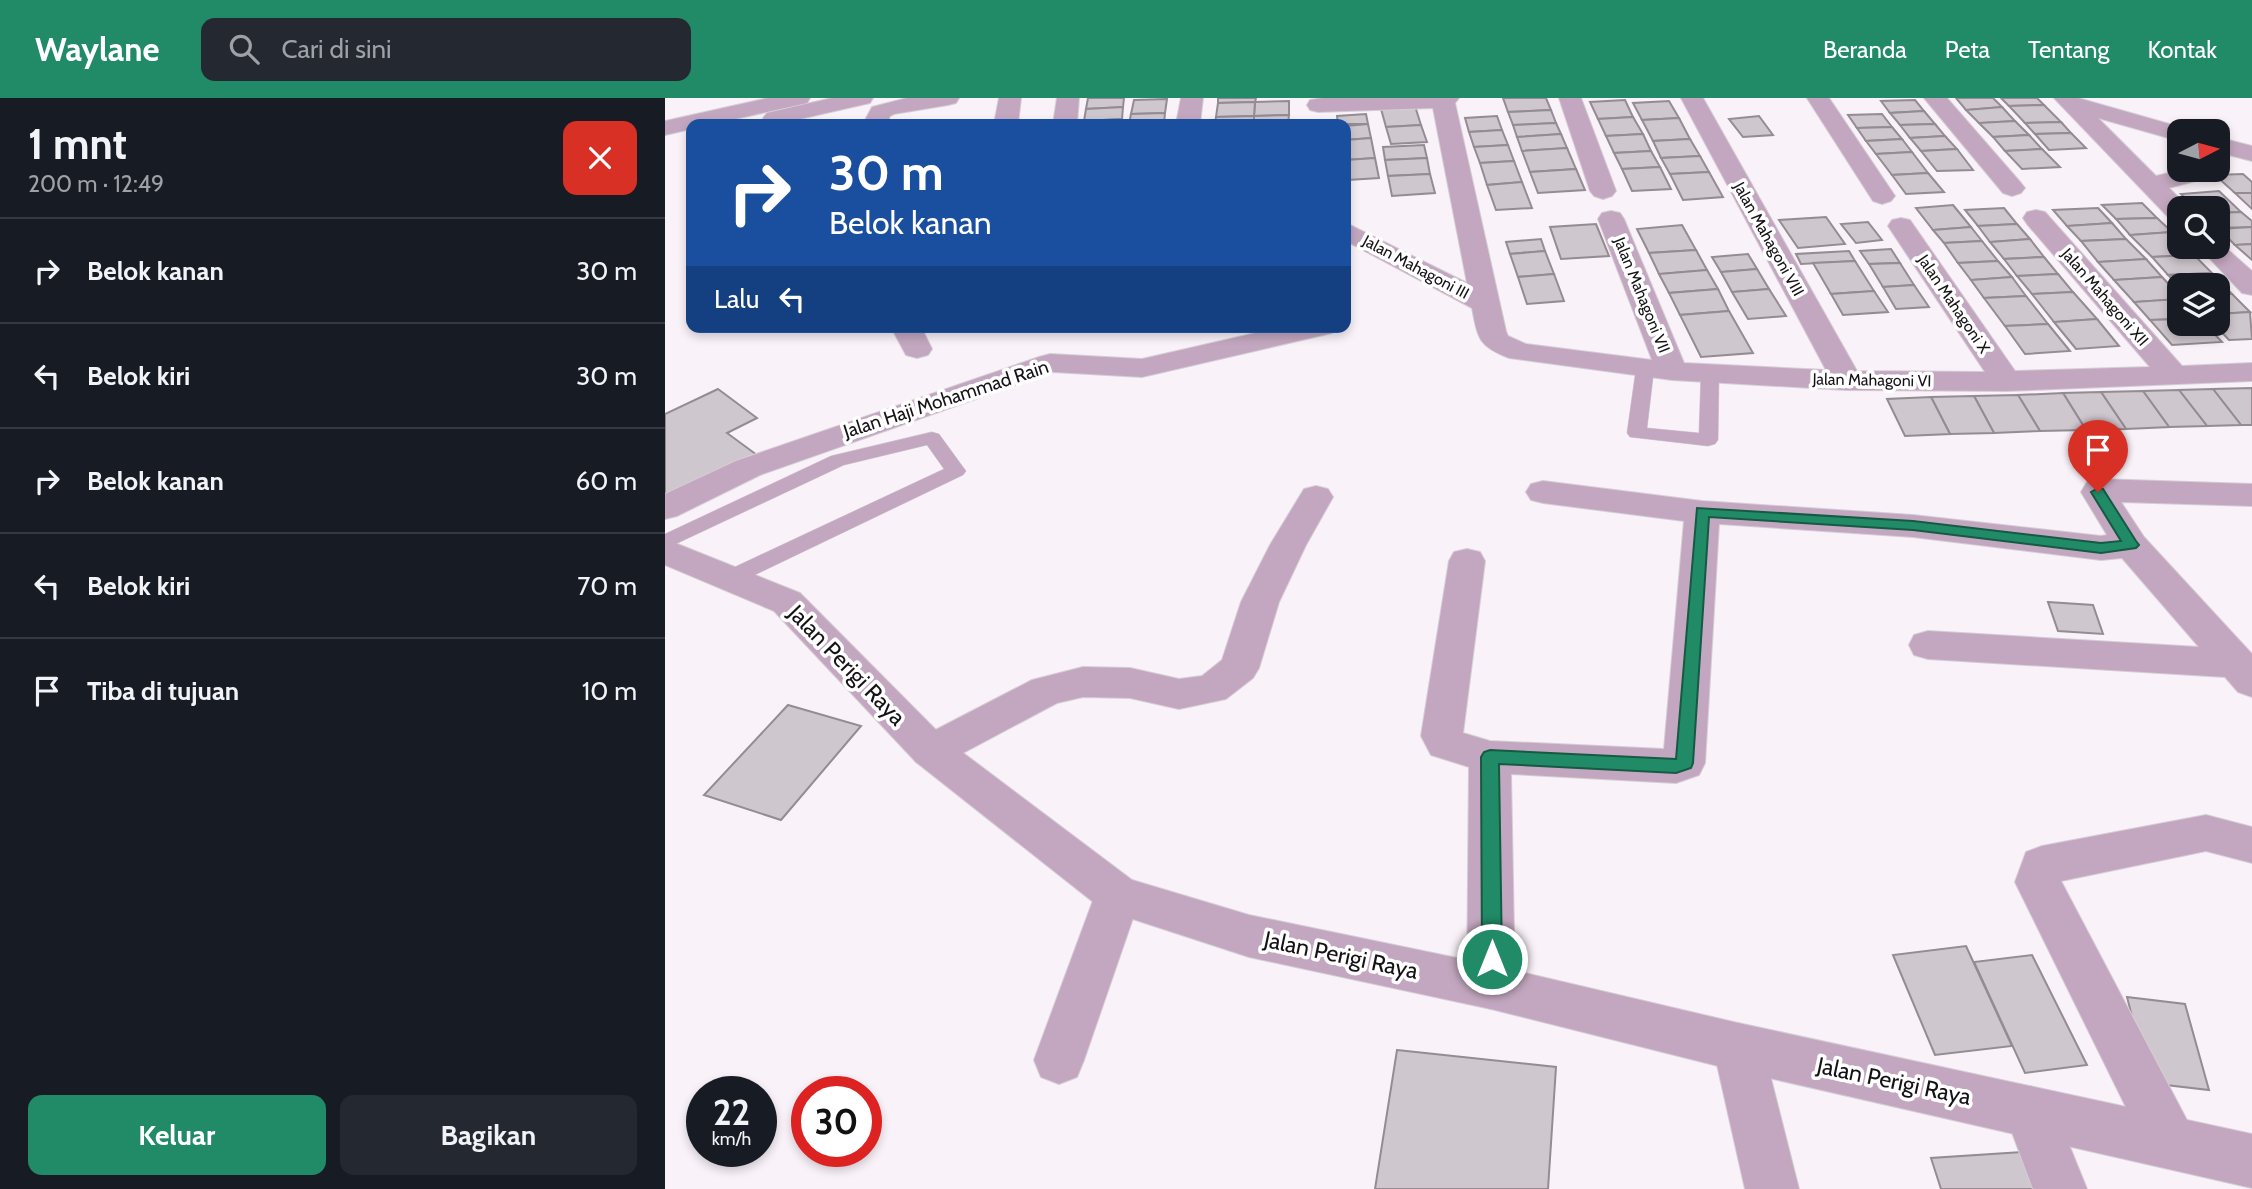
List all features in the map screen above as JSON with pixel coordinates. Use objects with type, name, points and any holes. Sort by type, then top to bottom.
[{"type":"street","points":[[705,119],[799,98]]},
{"type":"street","points":[[796,119],[872,111],[948,98]]},
{"type":"street","points":[[1007,119],[1010,98]]},
{"type":"street","points":[[1066,119],[1068,98]]},
{"type":"street","points":[[1189,119],[1192,98]]},
{"type":"street","points":[[1570,98],[1603,191]]},
{"type":"street","points":[[1691,98],[1699,98]]},
{"type":"street","name":"Jalan Mahagoni VIII","points":[[1691,98],[1846,380]]},
{"type":"street","points":[[1818,98],[1882,195]]},
{"type":"street","points":[[1934,98],[2012,188]]},
{"type":"street","points":[[1318,109],[1445,99],[1486,304]]},
{"type":"street","points":[[2068,101],[2167,130]]},
{"type":"street","points":[[2068,101],[2167,201]]},
{"type":"street","points":[[665,128],[686,123]]},
{"type":"street","points":[[665,143],[686,138]]},
{"type":"street","points":[[2230,149],[2252,156]]},
{"type":"street","points":[[2230,164],[2252,156]]},
{"type":"street","points":[[2151,185],[2167,181]]},
{"type":"street","name":"Jalan Mahagoni XII","points":[[2036,218],[2174,376]]},
{"type":"street","name":"Jalan Mahagoni VII","points":[[1611,219],[1659,370]]},
{"type":"street","name":"Jalan Mahagoni X","points":[[1901,226],[2007,382]]},
{"type":"street","name":"Jalan Mahagoni III","points":[[1351,234],[1486,304]]},
{"type":"street","points":[[2224,259],[2252,287]]},
{"type":"street","name":"Jalan Mahagoni VI","points":[[1486,304],[1496,342],[1520,352],[1659,370],[1846,380],[2007,382],[2252,372]]},
{"type":"street","name":"Jalan Haji Mohammad Rain","points":[[665,508],[748,467],[1050,363],[1142,368],[1296,333]]},
{"type":"street","points":[[2245,673],[2131,545],[2098,496],[2099,490],[2252,495]]},
{"type":"street","points":[[1543,492],[1702,512],[1913,526],[2101,548],[2131,545]]},
{"type":"street","points":[[931,751],[1047,691],[1083,682],[1130,683],[1179,694],[1212,689],[1239,668],[1260,602],[1288,545],[1316,497]]},
{"type":"street","points":[[1468,561],[1442,736],[1446,744],[1490,757],[1676,766],[1684,763],[1702,512]]},
{"type":"street","name":"Jalan Perigi Raya","points":[[665,551],[787,602],[931,751],[1118,895],[1248,936],[1492,987],[1738,1047],[2252,1161]]},
{"type":"street","points":[[1928,645],[2245,673]]},
{"type":"street","points":[[1490,757],[1492,987]]},
{"type":"street","points":[[2172,1143],[2038,881],[2042,865],[2206,833],[2252,845]]},
{"type":"street","points":[[1059,1060],[1118,895]]},
{"type":"street","points":[[1738,1047],[1772,1189]]},
{"type":"street","points":[[2030,1111],[2060,1189]]},
{"type":"lane","points":[[1659,370],[1637,433],[1708,440],[1710,374]]},
{"type":"lane","points":[[665,542],[838,460],[932,438],[956,471],[730,578]]},
{"type":"building","points":[[1088,98],[1124,98],[1123,107],[1086,109]]},
{"type":"building","points":[[1218,98],[1256,98],[1255,102],[1218,103]]},
{"type":"building","points":[[1503,98],[1546,98],[1551,110],[1508,112]]},
{"type":"building","points":[[1956,98],[1993,98],[2002,107],[1966,110]]},
{"type":"building","points":[[2001,98],[2037,98],[2044,105],[2009,106]]},
{"type":"building","points":[[1167,99],[1165,113],[1131,114],[1134,100]]},
{"type":"building","points":[[1625,100],[1633,117],[1598,119],[1590,102]]},
{"type":"building","points":[[1915,100],[1924,111],[1890,113],[1881,101]]},
{"type":"building","points":[[1289,101],[1289,115],[1254,116],[1255,102]]},
{"type":"building","points":[[1669,101],[1679,118],[1642,120],[1633,103]]},
{"type":"building","points":[[1255,102],[1254,116],[1216,117],[1218,103]]},
{"type":"building","points":[[2044,105],[2061,122],[2025,123],[2009,106]]},
{"type":"building","points":[[1415,106],[1421,125],[1386,127],[1381,109]]},
{"type":"building","points":[[1123,107],[1122,119],[1084,119],[1086,109]]},
{"type":"building","points":[[2002,107],[2015,121],[1979,123],[1966,110]]},
{"type":"building","points":[[1551,110],[1556,123],[1513,125],[1508,112]]},
{"type":"building","points":[[1924,111],[1935,124],[1900,125],[1890,113]]},
{"type":"building","points":[[1165,113],[1164,119],[1130,119],[1131,114]]},
{"type":"building","points":[[1366,114],[1368,124],[1351,124],[1351,119],[1337,119],[1337,116]]},
{"type":"building","points":[[1882,114],[1892,127],[1857,128],[1848,115]]},
{"type":"building","points":[[1289,115],[1289,119],[1254,119],[1254,116]]},
{"type":"building","points":[[1254,116],[1254,119],[1216,119]]},
{"type":"building","points":[[1497,116],[1502,130],[1469,132],[1465,118]]},
{"type":"building","points":[[1759,116],[1773,135],[1743,137],[1729,119]]},
{"type":"building","points":[[1633,117],[1643,134],[1606,136],[1598,119]]},
{"type":"building","points":[[1679,118],[1690,139],[1653,141],[1642,120]]},
{"type":"building","points":[[2015,121],[2029,135],[1993,137],[1979,123]]},
{"type":"building","points":[[2061,122],[2071,133],[2035,134],[2025,123]]},
{"type":"building","points":[[1556,123],[1561,134],[1517,137],[1513,125]]},
{"type":"building","points":[[1368,124],[1371,138],[1351,140],[1351,126]]},
{"type":"building","points":[[1935,124],[1945,136],[1910,138],[1900,125]]},
{"type":"building","points":[[1421,125],[1427,142],[1391,144],[1386,127]]},
{"type":"building","points":[[1892,127],[1902,139],[1866,141],[1857,128]]},
{"type":"building","points":[[1502,130],[1508,145],[1474,147],[1469,132]]},
{"type":"building","points":[[2071,133],[2086,148],[2049,150],[2035,134]]},
{"type":"building","points":[[1561,134],[1567,148],[1522,151],[1517,137]]},
{"type":"building","points":[[1643,134],[1651,151],[1614,153],[1606,136]]},
{"type":"building","points":[[2029,135],[2042,149],[2005,151],[1993,137]]},
{"type":"building","points":[[1945,136],[1957,149],[1921,151],[1910,138]]},
{"type":"building","points":[[1371,138],[1375,158],[1351,160],[1351,140]]},
{"type":"building","points":[[1690,139],[1700,156],[1661,158],[1653,141]]},
{"type":"building","points":[[1902,139],[1912,152],[1876,154],[1866,141]]},
{"type":"building","points":[[1424,145],[1427,158],[1385,160],[1383,147]]},
{"type":"building","points":[[1508,145],[1514,161],[1480,163],[1474,147]]},
{"type":"building","points":[[1567,148],[1576,169],[1530,172],[1522,151]]},
{"type":"building","points":[[1957,149],[1973,170],[1937,171],[1921,151]]},
{"type":"building","points":[[2042,149],[2060,167],[2022,169],[2005,151]]},
{"type":"building","points":[[1651,151],[1660,167],[1622,169],[1614,153]]},
{"type":"building","points":[[1912,152],[1928,173],[1892,175],[1876,154]]},
{"type":"building","points":[[1700,156],[1709,172],[1670,174],[1661,158]]},
{"type":"building","points":[[1375,158],[1379,178],[1351,180],[1351,160]]},
{"type":"building","points":[[1427,158],[1430,174],[1388,176],[1385,160]]},
{"type":"building","points":[[1514,161],[1522,182],[1487,185],[1480,163]]},
{"type":"building","points":[[1660,167],[1671,189],[1632,191],[1622,169]]},
{"type":"building","points":[[1576,169],[1585,190],[1538,193],[1530,172]]},
{"type":"building","points":[[1709,172],[1723,197],[1683,200],[1670,174]]},
{"type":"building","points":[[1928,173],[1944,192],[1906,194],[1892,175]]},
{"type":"building","points":[[1430,174],[1435,193],[1392,196],[1388,176]]},
{"type":"building","points":[[2230,174],[2243,174],[2252,182],[2252,193],[2235,193],[2223,182],[2230,182]]},
{"type":"building","points":[[1522,182],[1532,208],[1496,210],[1487,185]]},
{"type":"building","points":[[2219,191],[2224,196],[2183,196],[2181,194]]},
{"type":"building","points":[[2235,193],[2252,193],[2252,209]]},
{"type":"building","points":[[2230,202],[2241,212],[2230,212]]},
{"type":"building","points":[[2142,203],[2157,218],[2116,219],[2102,205]]},
{"type":"building","points":[[1953,205],[1971,227],[1933,230],[1916,208]]},
{"type":"building","points":[[2004,208],[2017,224],[1978,226],[1965,210]]},
{"type":"building","points":[[2098,208],[2112,223],[2067,226],[2053,210]]},
{"type":"building","points":[[2230,212],[2241,212],[2252,221],[2252,227],[2230,228]]},
{"type":"building","points":[[1826,217],[1845,244],[1798,248],[1779,220]]},
{"type":"building","points":[[2157,218],[2167,227],[2167,232],[2130,235],[2116,219]]},
{"type":"building","points":[[1868,222],[1882,240],[1856,243],[1841,224]]},
{"type":"building","points":[[2112,223],[2126,239],[2081,241],[2067,226]]},
{"type":"building","points":[[1596,224],[1609,256],[1561,259],[1550,227]]},
{"type":"building","points":[[2017,224],[2030,239],[1990,242],[1978,226]]},
{"type":"building","points":[[1682,225],[1696,250],[1649,253],[1637,229]]},
{"type":"building","points":[[1971,227],[1982,241],[1944,243],[1933,230]]},
{"type":"building","points":[[2252,227],[2252,244],[2235,245],[2230,240],[2230,228]]},
{"type":"building","points":[[2167,232],[2167,256],[2152,257],[2130,235]]},
{"type":"building","points":[[1541,239],[1545,251],[1510,254],[1506,242]]},
{"type":"building","points":[[2030,239],[2044,257],[2004,259],[1990,242]]},
{"type":"building","points":[[2126,239],[2146,259],[2098,262],[2081,241]]},
{"type":"building","points":[[1982,241],[1998,261],[1958,263],[1944,243]]},
{"type":"building","points":[[2252,244],[2252,260],[2235,245]]},
{"type":"building","points":[[1891,249],[1900,263],[1869,264],[1860,251]]},
{"type":"building","points":[[1696,250],[1707,270],[1659,274],[1649,253]]},
{"type":"building","points":[[1545,251],[1554,274],[1518,277],[1510,254]]},
{"type":"building","points":[[1849,251],[1855,261],[1801,264],[1796,254]]},
{"type":"building","points":[[1748,254],[1757,269],[1721,272],[1712,257]]},
{"type":"building","points":[[2044,257],[2058,274],[2017,276],[2004,259]]},
{"type":"building","points":[[2152,257],[2198,259],[2212,273],[2167,274]]},
{"type":"building","points":[[2146,259],[2162,277],[2114,280],[2098,262]]},
{"type":"building","points":[[1855,261],[1874,291],[1831,294],[1813,263]]},
{"type":"building","points":[[1998,261],[2012,277],[1971,280],[1958,263]]},
{"type":"building","points":[[1900,263],[1914,285],[1883,287],[1869,264]]},
{"type":"building","points":[[1757,269],[1769,289],[1732,292],[1721,272]]},
{"type":"building","points":[[1707,270],[1718,289],[1669,293],[1659,274]]},
{"type":"building","points":[[1554,274],[1564,301],[1527,304],[1518,277]]},
{"type":"building","points":[[2058,274],[2073,292],[2032,294],[2017,276]]},
{"type":"building","points":[[2012,277],[2026,296],[1984,298],[1971,280]]},
{"type":"building","points":[[2162,277],[2167,282],[2167,300],[2134,302],[2114,280]]},
{"type":"building","points":[[1914,285],[1929,307],[1896,309],[1883,287]]},
{"type":"building","points":[[1718,289],[1729,311],[1680,315],[1669,293]]},
{"type":"building","points":[[1769,289],[1786,316],[1748,319],[1732,292]]},
{"type":"building","points":[[1874,291],[1888,312],[1843,315],[1831,294]]},
{"type":"building","points":[[2073,292],[2097,319],[2054,322],[2032,294]]},
{"type":"building","points":[[2230,294],[2232,294],[2250,312],[2230,313]]},
{"type":"building","points":[[2026,296],[2048,324],[2005,326],[1984,298]]},
{"type":"building","points":[[2167,300],[2167,319],[2150,320],[2134,302]]},
{"type":"building","points":[[1729,311],[1753,353],[1701,357],[1680,315]]},
{"type":"building","points":[[2250,312],[2252,339],[2229,340],[2225,336],[2230,336],[2230,313]]},
{"type":"building","points":[[2097,319],[2119,346],[2076,349],[2054,322]]},
{"type":"building","points":[[2167,319],[2167,336],[2216,336],[2222,342],[2172,345],[2150,320]]},
{"type":"building","points":[[2048,324],[2070,351],[2025,354],[2005,326]]},
{"type":"building","points":[[2252,388],[2252,425],[2241,425],[2213,389]]},
{"type":"building","points":[[718,389],[757,418],[727,433],[757,455],[665,503],[665,414]]},
{"type":"building","points":[[2213,389],[2241,425],[2207,426],[2179,390]]},
{"type":"building","points":[[2179,390],[2207,426],[2169,427],[2143,391]]},
{"type":"building","points":[[2143,391],[2169,427],[2126,429],[2101,392]]},
{"type":"building","points":[[2101,392],[2126,429],[2086,430],[2063,393]]},
{"type":"building","points":[[2063,393],[2086,430],[2040,431],[2018,395]]},
{"type":"building","points":[[2018,395],[2040,431],[1994,433],[1974,396]]},
{"type":"building","points":[[1974,396],[1994,433],[1950,434],[1931,397]]},
{"type":"building","points":[[1931,397],[1950,434],[1905,436],[1887,399]]},
{"type":"building","points":[[2048,602],[2093,605],[2103,634],[2058,631]]},
{"type":"building","points":[[788,705],[861,726],[781,820],[704,795]]},
{"type":"building","points":[[1966,946],[2012,1046],[1935,1055],[1893,955]]},
{"type":"building","points":[[2032,955],[2087,1065],[2025,1073],[1974,962]]},
{"type":"building","points":[[2127,997],[2185,1004],[2209,1090],[2149,1083]]},
{"type":"building","points":[[1397,1050],[1556,1067],[1548,1189],[1375,1189]]},
{"type":"building","points":[[2039,1151],[2054,1189],[1941,1189],[1931,1158]]},
{"type":"route","points":[[1492,959],[1490,757],[1676,766],[1684,763],[1702,512],[1913,526],[2101,548],[2131,545],[2098,496],[2098,492]]}]
